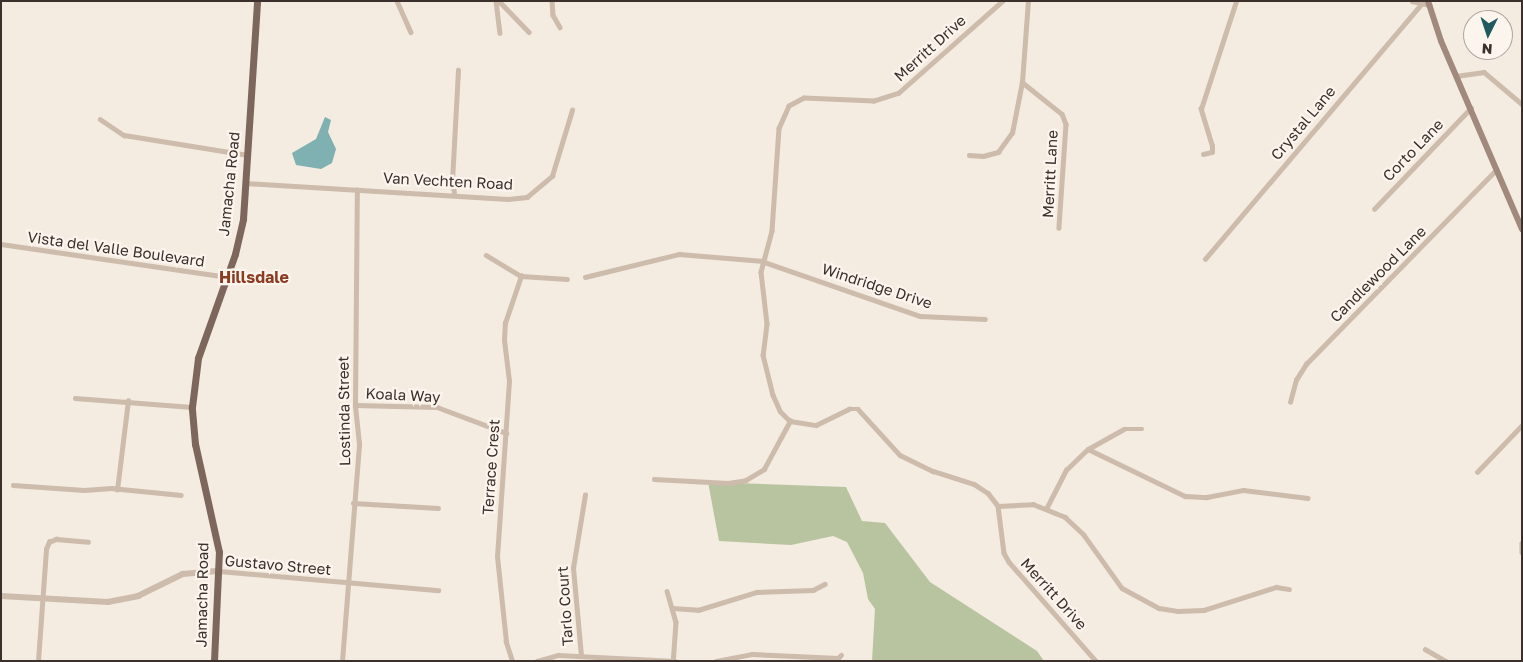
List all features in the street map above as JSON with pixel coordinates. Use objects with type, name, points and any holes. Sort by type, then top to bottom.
[{"type":"main road","name":"Jamacha Road","points":[[214,661],[218,571],[216,530],[195,444],[192,407],[198,358],[226,277],[242,218],[257,1]]},
{"type":"main road","points":[[1429,3],[1456,76],[1522,229]]},
{"type":"street","points":[[397,1],[412,32]]},
{"type":"street","points":[[498,1],[529,32]]},
{"type":"street","points":[[498,1],[500,33]]},
{"type":"street","points":[[552,1],[552,14],[560,27]]},
{"type":"street","name":"Merritt Drive","points":[[790,422],[780,411],[773,395],[763,355],[767,324],[760,283],[772,231],[779,128],[789,106],[804,98],[874,101],[899,93],[1003,1]]},
{"type":"street","points":[[969,155],[990,155],[1004,146],[1017,119],[1022,82],[1028,1]]},
{"type":"street","points":[[1203,154],[1212,152],[1212,146],[1201,109],[1236,1]]},
{"type":"street","points":[[1412,1],[1421,4],[1429,3]]},
{"type":"street","name":"Crystal Lane","points":[[1205,259],[1421,4]]},
{"type":"street","points":[[454,193],[452,181],[458,70]]},
{"type":"street","points":[[1456,76],[1484,72],[1522,104]]},
{"type":"street","name":"Merritt Lane","points":[[1022,82],[1062,114],[1066,124],[1059,228]]},
{"type":"street","name":"Corto Lane","points":[[1374,209],[1471,108]]},
{"type":"street","name":"Van Vechten Road","points":[[245,183],[356,190],[454,193],[508,199],[527,197],[539,190],[552,176],[572,110]]},
{"type":"street","points":[[100,119],[124,135],[247,155]]},
{"type":"street","name":"Candlewood Lane","points":[[1290,402],[1296,380],[1306,364],[1496,170]]},
{"type":"street","name":"Lostinda Street","points":[[342,661],[359,444],[355,405],[356,190]]},
{"type":"street","name":"Vista del Valle Boulevard","points":[[1,244],[226,277]]},
{"type":"street","name":"Windridge Drive","points":[[585,277],[679,254],[764,262],[920,316],[985,319]]},
{"type":"street","points":[[486,255],[521,276],[567,279]]},
{"type":"street","name":"Terrace Crest","points":[[512,661],[506,642],[497,557],[509,382],[504,340],[505,323],[521,276]]},
{"type":"street","points":[[75,398],[192,407]]},
{"type":"street","points":[[117,490],[128,402]]},
{"type":"street","name":"Koala Way","points":[[355,405],[437,408],[506,433]]},
{"type":"street","points":[[654,479],[728,484],[746,480],[764,469],[790,422],[816,425],[849,409],[858,409],[900,455],[933,471],[979,486],[998,506],[1033,504],[1076,526],[1122,588],[1151,605],[1177,611],[1195,611],[1276,587],[1289,589]]},
{"type":"street","points":[[1477,472],[1522,425]]},
{"type":"street","points":[[1046,509],[1066,470],[1088,449],[1124,430],[1142,429]]},
{"type":"street","points":[[1088,449],[1185,496],[1207,497],[1243,490],[1308,498]]},
{"type":"street","points":[[13,485],[181,495]]},
{"type":"street","name":"Tarlo Court","points":[[581,656],[573,568],[585,495]]},
{"type":"street","points":[[354,503],[438,508]]},
{"type":"street","name":"Merritt Drive","points":[[998,506],[1004,553],[1009,562],[1096,661]]},
{"type":"street","points":[[38,661],[46,549],[49,542],[56,539],[88,542]]},
{"type":"street","points":[[1521,544],[1522,552]]},
{"type":"street","name":"Gustavo Street","points":[[1,596],[108,602],[138,596],[183,574],[218,571],[438,590]]},
{"type":"street","points":[[672,608],[698,610],[757,592],[813,590],[825,584]]},
{"type":"street","points":[[537,661],[552,656],[673,661],[676,622],[666,591]]},
{"type":"street","points":[[1425,649],[1446,661]]},
{"type":"street","points":[[716,661],[752,654],[838,658],[841,655]]},
{"type":"green space","points":[[708,482],[846,487],[862,521],[885,523],[930,582],[1037,651],[1044,661],[872,661],[875,609],[868,599],[863,573],[847,542],[833,536],[791,545],[719,541]]},
{"type":"water","points":[[325,117],[331,120],[328,132],[336,149],[332,163],[321,169],[296,165],[292,153],[316,139]]},
{"type":"district","name":"Hillsdale","points":[[254,277]]}]
